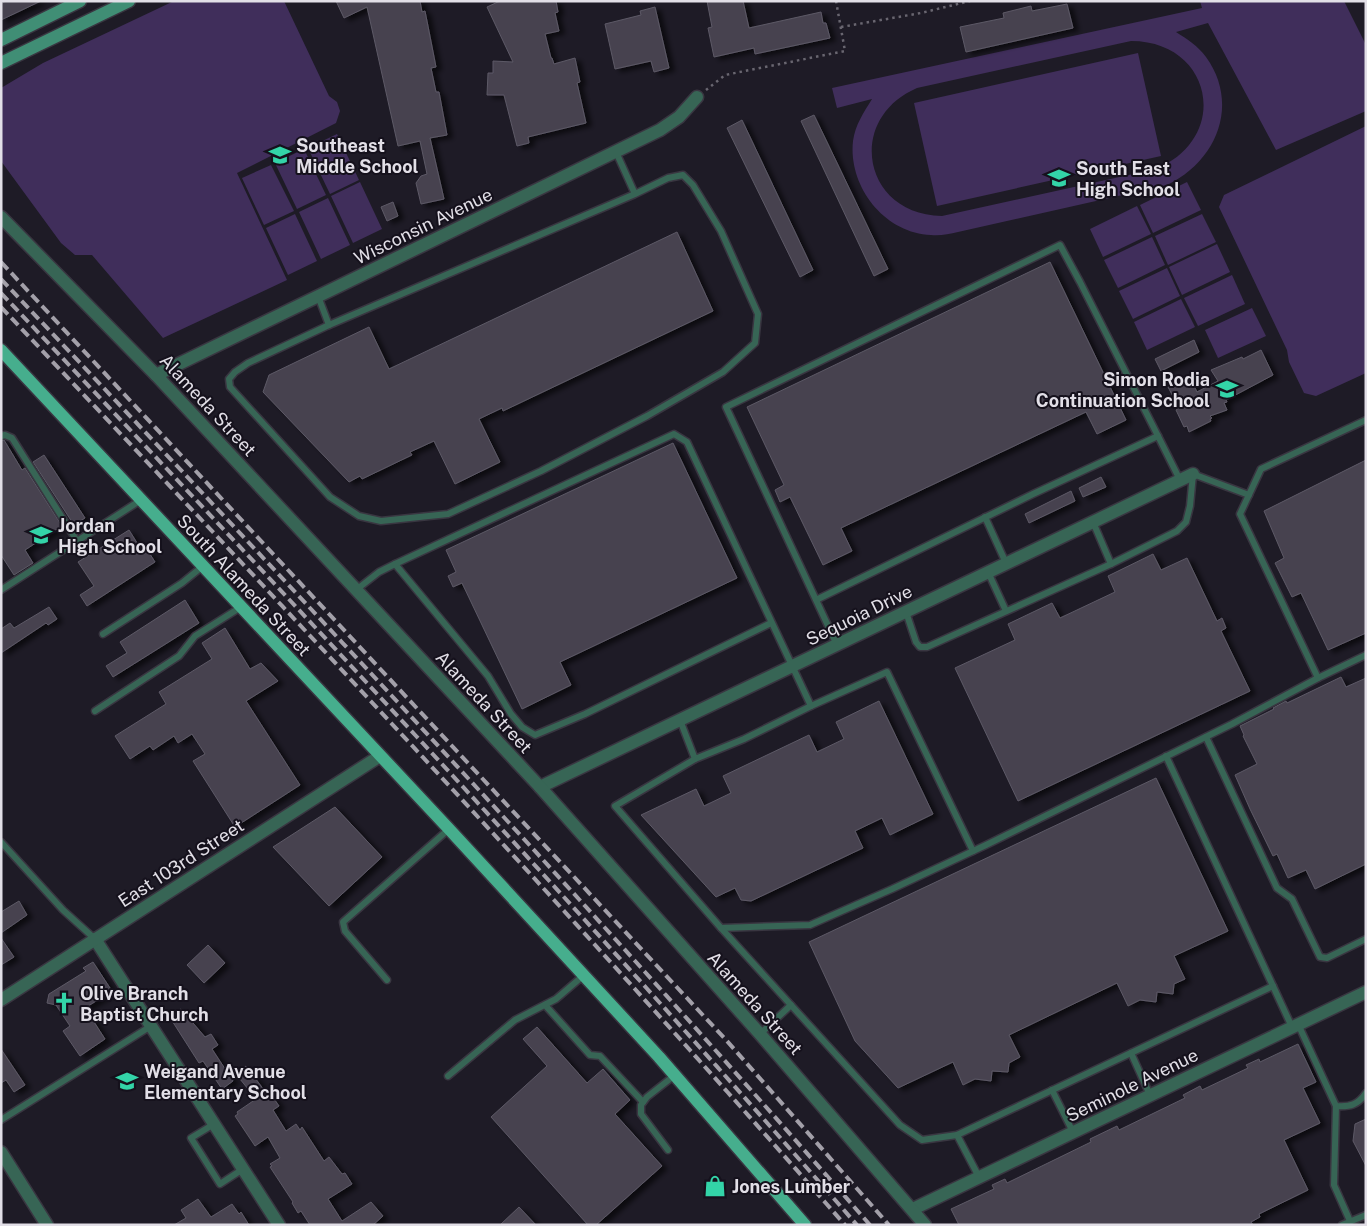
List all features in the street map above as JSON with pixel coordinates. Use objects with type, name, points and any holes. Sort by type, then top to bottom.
[{"type":"main road","points":[[1,40],[80,1]]},
{"type":"main road","points":[[1,63],[128,1]]},
{"type":"main road","name":"South Alameda Street","points":[[1,350],[380,756]]},
{"type":"main road","points":[[380,756],[584,975],[805,1225]]},
{"type":"street","name":"Wisconsin Avenue","points":[[156,375],[660,130],[679,117],[696,97]]},
{"type":"street","name":"Alameda Street","points":[[1,218],[156,375],[540,788],[760,1034],[925,1225]]},
{"type":"street","name":"Sequoia Drive","points":[[540,788],[1193,474]]},
{"type":"street","name":"East 103rd Street","points":[[1,1000],[380,756]]},
{"type":"street","points":[[95,939],[279,1225]]},
{"type":"street","name":"Seminole Avenue","points":[[913,1209],[1366,992]]},
{"type":"street","points":[[1,1152],[47,1225]]},
{"type":"lane","points":[[616,152],[635,194]]},
{"type":"lane","points":[[683,176],[693,184],[721,231],[758,314],[755,343],[723,372],[647,416],[541,471],[448,514],[381,521],[359,516],[330,497],[230,387],[229,379],[248,363],[329,325],[635,194],[668,178],[683,176]]},
{"type":"lane","points":[[837,645],[726,406],[1060,245],[1180,480]]},
{"type":"lane","points":[[318,296],[329,325]]},
{"type":"lane","points":[[1318,678],[1240,514],[1261,469],[1366,420]]},
{"type":"lane","points":[[356,590],[379,572],[395,564],[674,434],[687,442],[811,706]]},
{"type":"lane","points":[[1,436],[5,435],[12,438],[77,541]]},
{"type":"lane","points":[[816,600],[985,517],[1158,436]]},
{"type":"lane","points":[[906,612],[916,642],[920,647],[927,647],[1110,564],[1177,531],[1186,522],[1190,506],[1193,474],[1249,494]]},
{"type":"lane","points":[[1,590],[141,500]]},
{"type":"lane","points":[[985,517],[1006,563]]},
{"type":"lane","points":[[1093,522],[1110,564]]},
{"type":"lane","points":[[395,564],[488,676],[511,714],[522,727],[535,735],[553,729],[772,623]]},
{"type":"lane","points":[[103,634],[182,583],[203,566]]},
{"type":"lane","points":[[988,572],[1006,611]]},
{"type":"lane","points":[[95,711],[179,656],[195,636],[241,607]]},
{"type":"lane","points":[[721,928],[810,925],[973,851],[1366,655]]},
{"type":"lane","points":[[973,851],[887,672],[744,739],[695,759],[615,806],[721,928],[900,1125],[922,1140],[957,1135],[1273,986]]},
{"type":"lane","points":[[680,720],[695,759]]},
{"type":"lane","points":[[1206,736],[1277,888],[1292,898],[1320,957],[1327,958],[1366,940]]},
{"type":"lane","points":[[1166,756],[1273,986],[1336,1106],[1334,1184],[1350,1221]]},
{"type":"lane","points":[[387,980],[345,931],[343,922],[449,830]]},
{"type":"lane","points":[[1,842],[63,910],[95,939]]},
{"type":"lane","points":[[448,1076],[515,1020],[556,1000],[584,975]]},
{"type":"lane","points":[[545,1005],[590,1055],[600,1056],[643,1102]]},
{"type":"lane","points":[[760,1034],[790,1005]]},
{"type":"lane","points":[[1,1120],[151,1026]]},
{"type":"lane","points":[[1131,1052],[1150,1095]]},
{"type":"lane","points":[[668,1150],[642,1114],[641,1105],[674,1075]]},
{"type":"lane","points":[[1052,1090],[1073,1132]]},
{"type":"lane","points":[[1336,1106],[1347,1107],[1360,1102],[1366,1093]]},
{"type":"lane","points":[[214,1124],[191,1138],[220,1184],[244,1169]]},
{"type":"lane","points":[[957,1135],[979,1177]]},
{"type":"lane","points":[[1342,1225],[1366,1215]]},
{"type":"path","points":[[696,97],[725,76],[845,51],[836,1]]},
{"type":"path","points":[[841,27],[921,13],[970,1]]},
{"type":"shaded area","points":[[174,1],[284,1],[329,96],[337,102],[340,111],[336,123],[237,173],[287,280],[163,338],[92,255],[75,255],[61,243],[1,161],[1,88],[43,63]]},
{"type":"shaded area","points":[[1200,1],[1344,1],[1366,45],[1366,111],[1276,150],[1208,23],[1176,32],[1203,53],[1216,75],[1221,93],[1222,112],[1218,130],[1210,146],[1199,161],[1184,175],[1167,185],[944,235],[914,232],[898,226],[872,204],[863,190],[856,174],[853,158],[853,141],[858,124],[872,99],[837,108],[832,88],[1202,8]],"holes":[[[1131,41],[1158,45],[1180,56],[1195,73],[1202,93],[1203,114],[1196,136],[1180,154],[1156,169],[942,216],[915,211],[895,200],[880,183],[873,163],[872,142],[879,121],[894,102],[917,88]]]},
{"type":"shaded area","points":[[1138,53],[1161,156],[937,206],[914,103]]},
{"type":"shaded area","points":[[1366,126],[1366,373],[1316,396],[1304,393],[1289,362],[1287,350],[1219,207],[1224,195]]},
{"type":"shaded area","points":[[337,134],[359,180],[330,194],[308,148]]},
{"type":"shaded area","points":[[304,149],[326,195],[297,209],[275,163]]},
{"type":"shaded area","points":[[271,165],[294,211],[264,225],[242,178]]},
{"type":"shaded area","points":[[360,182],[382,229],[353,243],[331,196]]},
{"type":"shaded area","points":[[1187,182],[1201,210],[1153,233],[1140,205]]},
{"type":"shaded area","points":[[328,198],[350,245],[321,259],[299,212]]},
{"type":"shaded area","points":[[1137,206],[1151,234],[1103,257],[1090,229]]},
{"type":"shaded area","points":[[295,214],[317,261],[288,275],[266,228]]},
{"type":"shaded area","points":[[1202,214],[1216,242],[1168,265],[1155,236]]},
{"type":"shaded area","points":[[1152,237],[1165,265],[1118,288],[1104,260]]},
{"type":"shaded area","points":[[1217,244],[1230,272],[1182,295],[1169,267]]},
{"type":"shaded area","points":[[1167,268],[1180,296],[1133,319],[1119,291]]},
{"type":"shaded area","points":[[1232,275],[1245,304],[1198,326],[1184,298]]},
{"type":"shaded area","points":[[1181,299],[1195,327],[1147,350],[1134,322]]},
{"type":"shaded area","points":[[1252,308],[1266,336],[1218,358],[1205,330]]},
{"type":"building","points":[[6,1],[41,1],[1,20],[1,4]]},
{"type":"building","points":[[336,1],[420,1],[422,12],[425,11],[436,67],[431,68],[436,92],[439,92],[447,135],[430,138],[444,199],[421,204],[416,183],[421,176],[427,174],[420,141],[398,146],[367,7],[344,18]]},
{"type":"building","points":[[500,1],[556,1],[558,12],[555,13],[559,31],[545,34],[554,64],[575,58],[580,82],[577,83],[586,123],[528,137],[529,143],[517,146],[504,95],[487,95],[488,73],[493,73],[493,61],[513,62],[487,7]]},
{"type":"building","points":[[707,1],[743,1],[749,28],[821,12],[823,23],[826,23],[830,38],[755,54],[754,48],[714,57],[708,28],[712,27]]},
{"type":"building","points":[[1067,4],[1073,28],[966,52],[960,27],[1004,18],[1003,13],[1031,6],[1032,11]]},
{"type":"building","points":[[655,7],[669,68],[654,72],[651,61],[615,69],[605,24],[641,15],[640,11]]},
{"type":"building","points":[[814,115],[888,269],[874,276],[801,121]]},
{"type":"building","points":[[742,120],[813,270],[800,277],[727,128]]},
{"type":"building","points":[[393,202],[398,216],[387,221],[381,207]]},
{"type":"building","points":[[677,232],[713,311],[503,411],[502,408],[479,419],[500,462],[455,484],[434,441],[410,452],[412,455],[362,479],[360,476],[349,482],[263,392],[269,375],[369,327],[389,369]]},
{"type":"building","points":[[1050,262],[1126,420],[1097,434],[1086,412],[841,528],[852,551],[823,565],[790,497],[780,502],[775,490],[784,485],[747,407]]},
{"type":"building","points":[[1194,340],[1199,352],[1161,371],[1155,359]]},
{"type":"building","points":[[1261,350],[1273,375],[1226,400],[1227,402],[1224,403],[1227,410],[1210,416],[1212,418],[1210,419],[1211,421],[1189,432],[1187,426],[1184,427],[1176,410],[1179,408],[1168,387],[1190,378],[1197,392],[1218,381],[1211,370],[1242,357],[1243,359]]},
{"type":"building","points":[[4,440],[22,470],[25,468],[62,526],[25,550],[33,563],[14,575],[1,555],[1,441]]},
{"type":"building","points":[[673,443],[737,578],[560,662],[571,685],[522,709],[462,583],[453,587],[448,576],[456,572],[446,550]]},
{"type":"building","points":[[44,455],[85,518],[74,525],[33,462]]},
{"type":"building","points":[[1366,460],[1366,633],[1328,650],[1301,593],[1292,597],[1275,563],[1284,558],[1264,511]]},
{"type":"building","points":[[1101,477],[1106,487],[1083,497],[1079,488]]},
{"type":"building","points":[[1071,491],[1075,501],[1029,523],[1025,514]]},
{"type":"building","points":[[129,530],[144,554],[148,551],[155,562],[87,606],[80,595],[94,586],[78,562]]},
{"type":"building","points":[[1153,554],[1161,570],[1187,558],[1217,621],[1222,618],[1226,628],[1221,631],[1250,691],[1018,801],[955,668],[1015,640],[1008,624],[1052,603],[1060,618],[1115,592],[1108,576]]},
{"type":"building","points":[[185,600],[199,623],[113,677],[106,666],[127,653],[120,642]]},
{"type":"building","points":[[49,607],[57,619],[48,625],[46,623],[1,653],[1,629],[10,623],[14,628]]},
{"type":"building","points":[[225,628],[250,669],[261,663],[278,681],[246,701],[300,785],[235,827],[193,761],[205,754],[192,734],[178,743],[174,736],[153,750],[150,746],[130,759],[115,736],[166,704],[159,692],[212,659],[202,643]]},
{"type":"building","points":[[1341,677],[1346,687],[1366,678],[1366,864],[1315,889],[1306,870],[1288,878],[1277,854],[1273,856],[1250,809],[1235,775],[1257,764],[1240,726],[1286,701],[1287,703]]},
{"type":"building","points":[[879,701],[933,814],[890,835],[882,818],[855,831],[863,848],[751,901],[741,900],[735,888],[716,897],[641,815],[696,789],[704,806],[731,793],[723,776],[809,735],[817,752],[844,739],[836,722]]},
{"type":"building","points":[[1156,778],[1228,931],[1174,956],[1185,979],[1174,984],[1173,994],[1157,992],[1156,1002],[1140,1000],[1128,1006],[1117,983],[1009,1035],[1020,1057],[1009,1063],[1008,1072],[992,1071],[991,1081],[975,1079],[963,1085],[953,1062],[898,1088],[855,1041],[809,942]]},
{"type":"building","points":[[335,807],[382,857],[329,906],[273,847]]},
{"type":"building","points":[[19,901],[27,915],[1,933],[1,912]]},
{"type":"building","points":[[1,938],[14,957],[1,965]]},
{"type":"building","points":[[208,945],[225,963],[204,983],[187,965]]},
{"type":"building","points":[[93,962],[112,991],[85,1008],[105,1039],[80,1056],[63,1031],[70,1026],[56,1005],[47,1003],[49,994],[86,971],[83,968]]},
{"type":"building","points":[[181,1009],[205,1037],[211,1034],[218,1045],[212,1049],[233,1081],[222,1089],[203,1061],[199,1063],[169,1016]]},
{"type":"building","points":[[537,1027],[587,1083],[603,1069],[630,1100],[615,1114],[662,1166],[596,1225],[588,1225],[491,1117],[547,1066],[523,1039]]},
{"type":"building","points":[[1298,1044],[1316,1082],[1303,1088],[1320,1123],[1284,1140],[1308,1190],[1259,1214],[1260,1217],[1251,1222],[1253,1225],[959,1225],[951,1209],[994,1189],[992,1185],[1005,1179],[1007,1183],[1091,1142],[1090,1139],[1117,1126],[1119,1130],[1185,1098],[1183,1095],[1200,1086],[1202,1090],[1248,1068],[1246,1065],[1259,1059],[1260,1062]]},
{"type":"building","points":[[1,1049],[25,1085],[14,1092],[6,1080],[1,1083]]},
{"type":"building","points":[[246,1066],[267,1094],[270,1093],[279,1106],[273,1110],[286,1131],[296,1124],[300,1130],[302,1127],[324,1161],[329,1157],[342,1174],[345,1173],[352,1184],[328,1199],[342,1221],[371,1202],[383,1216],[373,1225],[310,1225],[301,1211],[298,1213],[270,1167],[272,1166],[270,1164],[280,1158],[268,1137],[255,1146],[235,1116],[238,1114],[237,1112],[256,1099],[236,1074]]},
{"type":"building","points":[[1366,1119],[1366,1166],[1353,1141],[1355,1124]]},
{"type":"building","points":[[198,1199],[211,1217],[232,1204],[239,1214],[241,1212],[249,1225],[174,1225],[186,1218],[181,1210]]},
{"type":"building","points":[[519,1207],[536,1225],[500,1225]]},
{"type":"railway","points":[[1,262],[727,1041],[889,1225]]},
{"type":"railway","points":[[1,279],[331,630],[549,866],[764,1104],[870,1225]]},
{"type":"railway","points":[[1,293],[434,755],[647,988],[857,1225]]},
{"type":"railway","points":[[1,307],[533,877],[845,1225]]},
{"type":"place","name":"Southeast Middle School","points":[[280,155]]},
{"type":"place","name":"South East High School","points":[[1059,178]]},
{"type":"place","name":"Simon Rodia Continuation School","points":[[1227,389]]},
{"type":"place","name":"Jordan High School","points":[[41,535]]},
{"type":"place","name":"Olive Branch Baptist Church","points":[[64,1003]]},
{"type":"place","name":"Weigand Avenue Elementary School","points":[[127,1081]]},
{"type":"place","name":"Jones Lumber","points":[[715,1186]]}]
